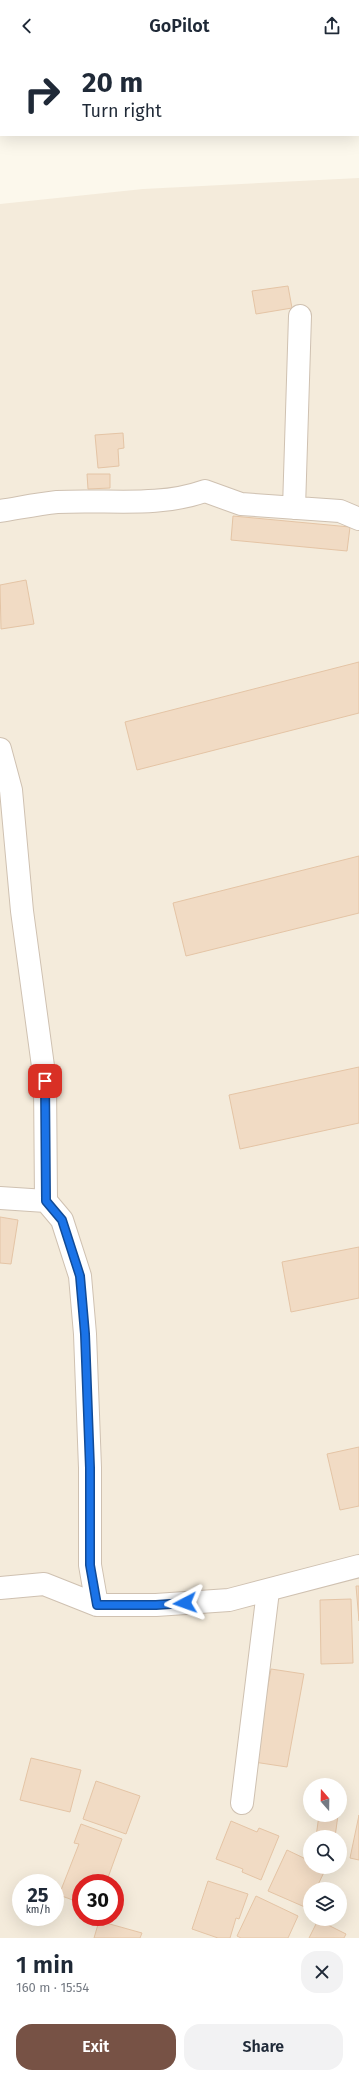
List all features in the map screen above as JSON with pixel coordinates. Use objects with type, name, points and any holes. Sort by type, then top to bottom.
[{"type":"street","points":[[294,508],[300,316]]},
{"type":"street","points":[[0,510],[58,502],[124,503],[185,498],[205,491],[241,504],[340,511],[359,519]]},
{"type":"street","points":[[0,749],[11,790],[22,911],[45,1081],[46,1201],[62,1220],[80,1276],[85,1334],[90,1468],[90,1565],[97,1605]]},
{"type":"street","points":[[0,1198],[46,1201]]},
{"type":"street","points":[[0,1588],[44,1584],[97,1605],[156,1605],[229,1600],[359,1566]]},
{"type":"street","points":[[242,1803],[268,1591]]},
{"type":"shaded area","points":[[359,178],[359,1938],[0,1938],[0,204],[143,189]]},
{"type":"building","points":[[288,286],[292,308],[256,314],[252,291]]},
{"type":"building","points":[[123,433],[124,448],[118,449],[119,466],[98,468],[95,435]]},
{"type":"building","points":[[87,474],[110,474],[110,488],[88,489]]},
{"type":"building","points":[[233,516],[350,527],[347,551],[231,540]]},
{"type":"building","points":[[26,580],[34,624],[1,629],[0,585]]},
{"type":"building","points":[[359,662],[359,713],[137,770],[125,722]]},
{"type":"building","points":[[359,856],[359,913],[186,956],[173,903]]},
{"type":"building","points":[[359,1067],[359,1123],[240,1149],[229,1095]]},
{"type":"building","points":[[0,1217],[18,1220],[11,1264],[0,1263]]},
{"type":"building","points":[[359,1247],[359,1298],[291,1312],[282,1262]]},
{"type":"building","points":[[359,1447],[359,1506],[340,1510],[327,1454]]},
{"type":"building","points":[[356,1586],[359,1586],[359,1621]]},
{"type":"building","points":[[351,1599],[353,1663],[321,1664],[320,1600]]},
{"type":"building","points":[[271,1669],[304,1674],[287,1767],[254,1762]]},
{"type":"building","points":[[31,1758],[81,1770],[70,1812],[20,1800]]},
{"type":"building","points":[[96,1781],[140,1796],[126,1834],[83,1819]]},
{"type":"building","points":[[359,1815],[359,1860],[350,1858]]},
{"type":"building","points":[[231,1821],[257,1832],[259,1828],[279,1836],[261,1880],[242,1872],[243,1869],[216,1859]]},
{"type":"building","points":[[318,1822],[337,1822],[336,1830],[317,1830]]},
{"type":"building","points":[[81,1824],[122,1839],[109,1874],[72,1874],[72,1900],[64,1897],[64,1882],[79,1844],[74,1843]]},
{"type":"building","points":[[287,1850],[303,1858],[303,1874],[323,1874],[319,1882],[303,1882],[303,1906],[268,1891]]},
{"type":"building","points":[[208,1881],[248,1894],[239,1919],[236,1918],[230,1938],[218,1938],[192,1929]]},
{"type":"building","points":[[256,1896],[298,1916],[288,1938],[241,1938],[237,1936]]},
{"type":"building","points":[[98,1926],[117,1926],[142,1933],[140,1938],[94,1938]]},
{"type":"building","points":[[315,1926],[330,1926],[346,1934],[344,1938],[309,1938]]},
{"type":"route","points":[[45,1081],[46,1201],[62,1220],[80,1276],[85,1334],[90,1468],[90,1565],[97,1605],[156,1605],[185,1603]]}]
